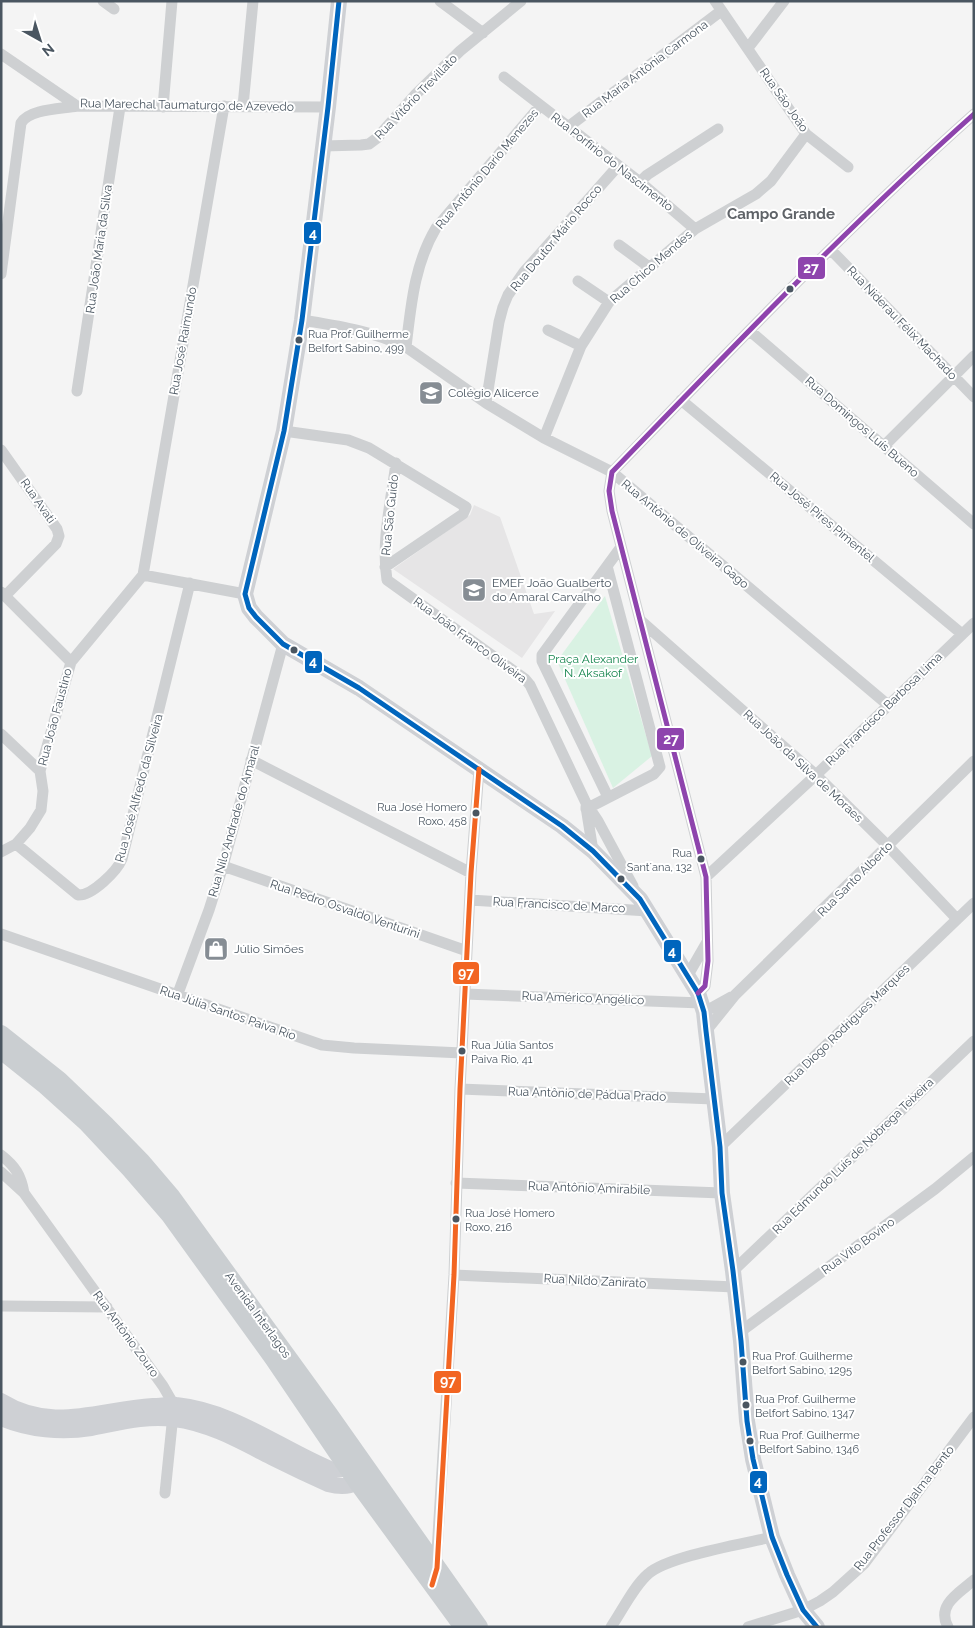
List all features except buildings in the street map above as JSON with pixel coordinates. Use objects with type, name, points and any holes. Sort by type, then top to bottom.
[{"type":"main road","name":"Avenida Interlagos","points":[[1,1034],[59,1080],[106,1124],[172,1196],[329,1414],[359,1471],[432,1585],[463,1627]]},
{"type":"main road","name":"Avenida Interlagos","points":[[1,1050],[46,1086],[86,1123],[130,1169],[169,1214],[277,1364],[359,1471],[437,1568],[479,1627]]},
{"type":"street","points":[[103,1],[114,9]]},
{"type":"street","points":[[163,107],[172,1]]},
{"type":"street","points":[[243,106],[253,1]]},
{"type":"street","points":[[339,1],[302,320],[284,431],[245,594],[249,608],[283,644],[359,688],[562,826],[593,851],[644,905]]},
{"type":"street","points":[[440,1],[483,32]]},
{"type":"street","name":"Rua Vitório Trevillato","points":[[323,146],[369,144],[377,138],[460,51],[521,1]]},
{"type":"street","points":[[748,48],[784,1]]},
{"type":"street","name":"Rua São João","points":[[718,6],[806,134],[848,167]]},
{"type":"street","name":"Rua Maria Antônia Carmona","points":[[568,127],[718,6]]},
{"type":"street","name":"Rua Marechal Taumaturgo de Azevedo","points":[[1,54],[77,106],[328,106]]},
{"type":"street","name":"Rua Porfírio do Nascimento","points":[[504,77],[640,182],[696,229]]},
{"type":"street","points":[[1,274],[21,123],[23,119],[31,114],[77,106]]},
{"type":"street","name":"Rua José Raimundo","points":[[142,575],[224,106]]},
{"type":"street","name":"Rua Antônio Dario Menezes","points":[[406,347],[418,268],[429,240],[436,228],[540,106]]},
{"type":"street","name":"Rua João Maria da Silva","points":[[77,391],[120,107]]},
{"type":"street","points":[[817,1627],[803,1610],[772,1537],[751,1449],[734,1279],[722,1193],[720,1147],[701,1003],[708,961],[706,877],[610,502],[610,483],[612,472],[681,400],[878,202],[974,114]]},
{"type":"street","points":[[640,182],[718,129]]},
{"type":"street","name":"Rua Chico Mendes","points":[[544,438],[581,346],[610,302],[648,267],[696,229],[756,194],[770,181],[806,134]]},
{"type":"street","name":"Rua Doutor Mário Rocco","points":[[486,403],[503,307],[508,294],[524,272],[618,166]]},
{"type":"street","points":[[619,245],[648,267]]},
{"type":"street","name":"Rua Niderau Félix Machado","points":[[830,250],[974,397]]},
{"type":"street","points":[[578,280],[610,302]]},
{"type":"street","name":"Rua Antônio de Oliveira Gago","points":[[302,320],[363,331],[381,336],[406,347],[486,403],[544,438],[612,472],[888,705]]},
{"type":"street","points":[[548,330],[581,346]]},
{"type":"street","name":"Rua Domingos Luís Bueno","points":[[750,331],[974,524]]},
{"type":"street","points":[[884,446],[974,356]]},
{"type":"street","name":"Rua José Pires Pimentel","points":[[681,400],[962,634]]},
{"type":"street","points":[[284,431],[348,440],[369,448],[464,505],[466,508],[463,514],[385,567]]},
{"type":"street","name":"Rua Avati","points":[[1,450],[57,529],[59,536],[56,544],[3,594]]},
{"type":"street","name":"Rua São Guido","points":[[385,567],[385,543],[396,463]]},
{"type":"street","points":[[608,797],[542,661],[543,653],[621,547]]},
{"type":"street","points":[[587,806],[654,774],[660,767],[607,566]]},
{"type":"street","name":"Rua João Franco Oliveira","points":[[385,567],[387,580],[525,679],[534,691],[587,806],[644,905],[688,975],[701,1003]]},
{"type":"street","points":[[142,575],[245,594]]},
{"type":"street","name":"Rua João Faustino","points":[[1,852],[16,844],[30,828],[41,810],[43,790],[40,771],[70,662],[142,575]]},
{"type":"street","name":"Rua José Alfredo da Silveira","points":[[16,844],[78,895],[85,894],[100,884],[119,867],[190,583]]},
{"type":"street","points":[[3,594],[70,662]]},
{"type":"street","name":"Rua João da Silva de Moraes","points":[[641,621],[816,775],[888,846],[957,919]]},
{"type":"street","name":"Rua Francisco Barbosa Lima","points":[[706,877],[816,775],[974,623]]},
{"type":"street","name":"Rua Nilo Andrade do Amaral","points":[[177,996],[209,910],[283,644]]},
{"type":"street","points":[[1,734],[40,771]]},
{"type":"street","points":[[251,760],[471,872]]},
{"type":"street","name":"Rua Santo Alberto","points":[[706,1031],[735,995],[974,761]]},
{"type":"street","points":[[432,1585],[437,1568],[454,1275],[464,994],[479,769]]},
{"type":"street","name":"Rua João Franco Oliveira","points":[[587,806],[593,851]]},
{"type":"street","name":"Rua Pedro Osvaldo Venturini","points":[[222,866],[467,952]]},
{"type":"street","name":"Rua Francisco de Marco","points":[[470,900],[644,905]]},
{"type":"street","name":"Rua Diogo Rodrigues Marques","points":[[720,1147],[974,903]]},
{"type":"street","name":"Rua Júlia Santos Paiva Rio","points":[[1,934],[322,1045],[462,1053]]},
{"type":"street","points":[[688,975],[707,940]]},
{"type":"street","name":"Rua Américo Angélico","points":[[464,994],[701,1003]]},
{"type":"street","name":"Rua Santo Alberto","points":[[701,1003],[720,1001],[735,995]]},
{"type":"street","name":"Rua Edmundo Luís de Nóbrega Teixeira","points":[[734,1279],[974,1041]]},
{"type":"street","name":"Rua Antônio de Pádua Prado","points":[[460,1089],[714,1099]]},
{"type":"street","name":"Rua Antônio Zouro","points":[[1,1155],[17,1170],[24,1194]]},
{"type":"street","name":"Rua Vito Bovino","points":[[740,1332],[936,1189],[974,1157]]},
{"type":"street","name":"Rua Antônio Zouro","points":[[1,1172],[24,1194],[107,1307],[163,1386],[174,1412]]},
{"type":"street","name":"Rua Antônio Amirabile","points":[[456,1183],[722,1193]]},
{"type":"street","name":"Rua Nildo Zanirato","points":[[454,1275],[734,1279]]},
{"type":"street","points":[[1,1306],[107,1307]]},
{"type":"street","points":[[1,1401],[10,1407],[30,1414],[51,1418],[77,1418],[141,1407],[174,1412]]},
{"type":"street","points":[[2,1418],[40,1429],[66,1430],[89,1428],[174,1412],[205,1410],[226,1417],[323,1466],[336,1470],[359,1471]]},
{"type":"street","points":[[165,1493],[174,1412]]},
{"type":"street","name":"Rua Professor Djalma Bento","points":[[748,1627],[803,1610],[833,1592],[864,1564],[970,1431],[974,1417]]},
{"type":"street","points":[[611,1627],[641,1582],[653,1570],[682,1559],[772,1537]]},
{"type":"street","points":[[948,1627],[943,1614],[945,1607],[974,1580]]},
{"type":"shaded area","name":"EMEF João Gualberto do Amaral Carvalho","points":[[474,505],[500,517],[534,614],[555,611],[522,658],[393,569],[470,515]]},
{"type":"green space","name":"Praça Alexander N. Aksakof","points":[[605,596],[652,756],[613,788],[557,661]]},
{"type":"transit line","name":"4","points":[[339,1],[302,320],[284,431],[245,594],[249,608],[283,644],[359,688],[562,826],[593,851],[640,899],[698,993],[704,1012],[720,1147],[722,1193],[733,1271],[747,1421],[753,1459],[772,1537],[803,1610],[817,1627]]},
{"type":"transit line","name":"27","points":[[698,993],[705,986],[708,961],[706,877],[612,511],[609,491],[612,472],[880,200],[974,114]]},
{"type":"transit line","name":"97","points":[[432,1585],[437,1568],[454,1275],[460,1089],[471,873],[479,769]]},
{"type":"place","name":"Rua Prof. Guilherme Belfort Sabino, 499","points":[[299,340]]},
{"type":"place","name":"Colégio Alicerce","points":[[431,393]]},
{"type":"place","name":"EMEF João Gualberto do Amaral Carvalho","points":[[474,590]]},
{"type":"place","name":"Rua José Homero Roxo, 458","points":[[476,813]]},
{"type":"place","name":"Rua Sant´ana, 132","points":[[701,859]]},
{"type":"place","name":"Júlio Simões","points":[[216,949]]},
{"type":"place","name":"Rua Júlia Santos Paiva Rio, 41","points":[[462,1051]]},
{"type":"place","name":"Rua José Homero Roxo, 216","points":[[456,1219]]},
{"type":"place","name":"Rua Prof. Guilherme Belfort Sabino, 1295","points":[[743,1362]]},
{"type":"place","name":"Rua Prof. Guilherme Belfort Sabino, 1347","points":[[746,1405]]},
{"type":"place","name":"Rua Prof. Guilherme Belfort Sabino, 1346","points":[[750,1441]]},
{"type":"district","name":"Campo Grande","points":[[781,214]]}]
